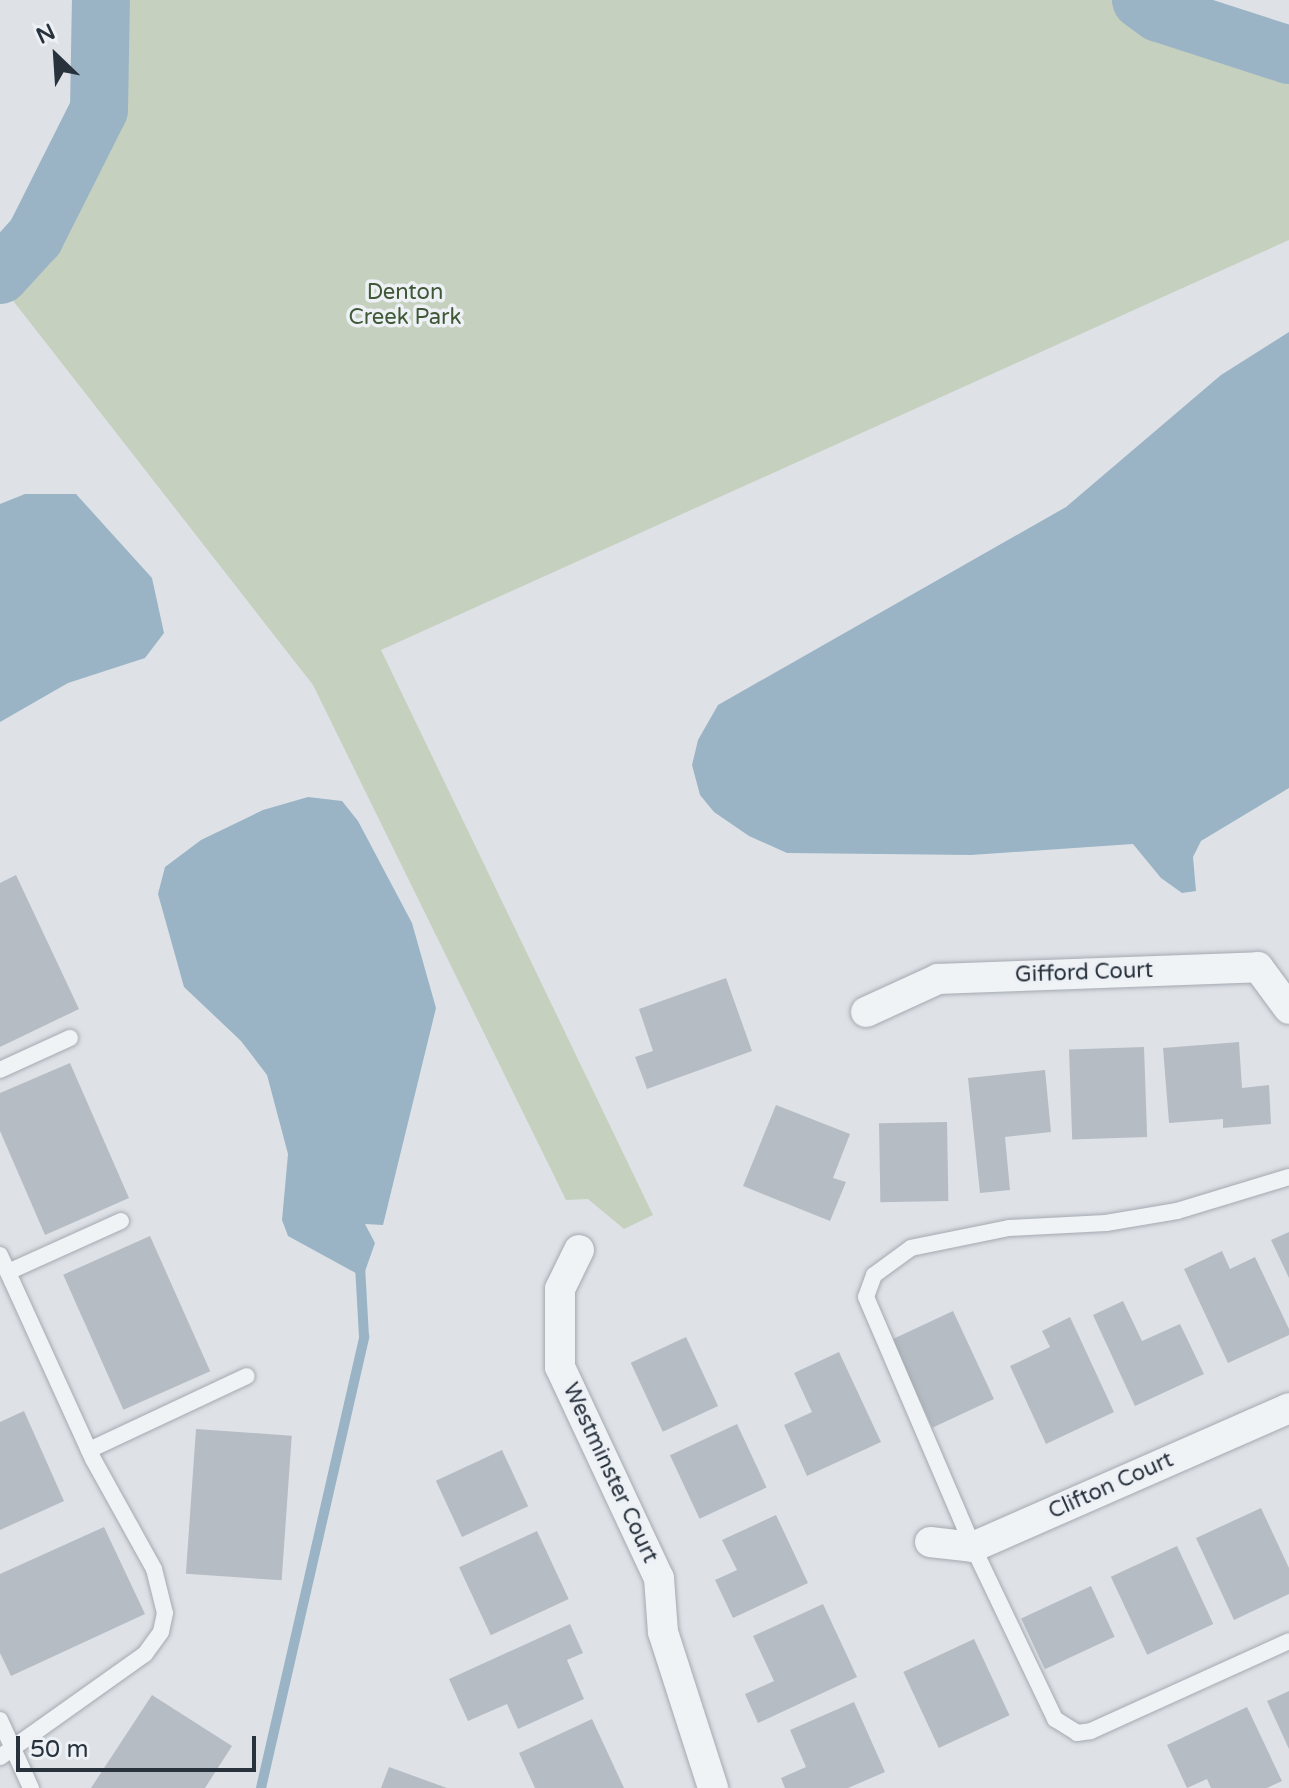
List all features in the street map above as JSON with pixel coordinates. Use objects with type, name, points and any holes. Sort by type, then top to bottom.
[{"type":"street","name":"Gifford Court","points":[[866,1012],[938,979],[1258,967],[1289,1009]]},
{"type":"street","name":"Westminster Court","points":[[579,1250],[560,1289],[560,1367],[659,1578],[663,1632],[713,1788]]},
{"type":"street","name":"Clifton Court","points":[[973,1547],[1289,1408]]},
{"type":"street","points":[[930,1542],[973,1547]]},
{"type":"lane","points":[[0,1070],[70,1038]]},
{"type":"lane","points":[[1289,1177],[1177,1211],[1106,1223],[1009,1228],[911,1248],[874,1275],[866,1297],[973,1547],[1055,1719],[1077,1733],[1289,1641]]},
{"type":"lane","points":[[8,1272],[121,1221]]},
{"type":"lane","points":[[0,1255],[89,1450],[154,1569],[165,1613],[161,1632],[145,1654],[113,1680],[6,1753]]},
{"type":"lane","points":[[89,1450],[247,1376]]},
{"type":"lane","points":[[0,1720],[6,1753],[31,1788]]},
{"type":"green space","name":"Denton Creek Park","points":[[101,0],[1141,0],[1159,13],[1289,55],[1289,240],[381,650],[653,1215],[624,1229],[588,1199],[566,1200],[313,685],[0,284],[0,275],[35,237],[99,110]]},
{"type":"water","points":[[1289,332],[1289,788],[1201,841],[1193,857],[1196,891],[1182,893],[1161,878],[1133,844],[971,855],[787,853],[749,836],[714,812],[700,795],[692,765],[698,740],[718,705],[1066,507],[1221,375]]},
{"type":"water","points":[[25,494],[76,494],[152,578],[164,633],[145,658],[68,683],[0,722],[0,504]]},
{"type":"water","points":[[308,797],[342,801],[358,821],[412,923],[436,1008],[383,1225],[365,1224],[375,1243],[363,1277],[288,1236],[282,1220],[288,1154],[267,1075],[241,1041],[184,987],[158,894],[165,867],[201,840],[263,810]]},
{"type":"building","points":[[16,875],[79,1009],[0,1047],[0,883]]},
{"type":"building","points":[[726,978],[752,1051],[647,1089],[635,1057],[653,1051],[639,1009]]},
{"type":"building","points":[[1239,1042],[1242,1088],[1269,1085],[1271,1124],[1223,1128],[1223,1119],[1169,1123],[1163,1048]]},
{"type":"building","points":[[1144,1047],[1147,1137],[1072,1140],[1069,1050]]},
{"type":"building","points":[[70,1063],[129,1198],[45,1235],[0,1131],[0,1093]]},
{"type":"building","points":[[1045,1070],[1051,1132],[1005,1137],[1010,1190],[980,1193],[968,1078]]},
{"type":"building","points":[[776,1105],[850,1134],[833,1178],[846,1182],[830,1221],[743,1186]]},
{"type":"building","points":[[947,1122],[948,1201],[880,1202],[879,1123]]},
{"type":"building","points":[[1289,1232],[1289,1278],[1271,1240]]},
{"type":"building","points":[[150,1236],[210,1371],[123,1410],[63,1275]]},
{"type":"building","points":[[1222,1251],[1230,1269],[1255,1257],[1289,1329],[1289,1335],[1228,1363],[1184,1269]]},
{"type":"building","points":[[1123,1301],[1142,1341],[1180,1324],[1204,1374],[1135,1406],[1093,1315]]},
{"type":"building","points":[[953,1311],[994,1399],[932,1428],[891,1340]]},
{"type":"building","points":[[1070,1317],[1114,1412],[1046,1444],[1010,1366],[1050,1347],[1042,1331]]},
{"type":"building","points":[[686,1337],[718,1406],[663,1432],[631,1363]]},
{"type":"building","points":[[839,1352],[881,1442],[807,1476],[784,1425],[812,1412],[794,1373]]},
{"type":"building","points":[[24,1411],[64,1501],[0,1530],[0,1422]]},
{"type":"building","points":[[737,1424],[767,1487],[700,1519],[670,1455]]},
{"type":"building","points":[[196,1429],[292,1436],[282,1580],[186,1574]]},
{"type":"building","points":[[502,1450],[528,1506],[462,1537],[436,1481]]},
{"type":"building","points":[[1261,1508],[1289,1568],[1289,1594],[1234,1620],[1196,1538]]},
{"type":"building","points":[[776,1515],[808,1583],[733,1618],[715,1580],[737,1570],[722,1540]]},
{"type":"building","points":[[104,1527],[145,1614],[11,1676],[0,1653],[0,1574]]},
{"type":"building","points":[[537,1531],[569,1599],[491,1635],[459,1567]]},
{"type":"building","points":[[1177,1546],[1213,1624],[1147,1655],[1111,1577]]},
{"type":"building","points":[[1091,1586],[1115,1637],[1045,1669],[1021,1619]]},
{"type":"building","points":[[823,1604],[857,1677],[758,1723],[745,1694],[774,1681],[753,1636]]},
{"type":"building","points":[[570,1624],[583,1653],[567,1660],[584,1699],[518,1729],[507,1704],[468,1721],[449,1679]]},
{"type":"building","points":[[974,1639],[1009,1715],[939,1748],[903,1672]]},
{"type":"building","points":[[1289,1691],[1289,1749],[1267,1701]]},
{"type":"building","points":[[152,1695],[232,1746],[205,1788],[91,1788]]},
{"type":"building","points":[[854,1702],[885,1772],[848,1788],[785,1788],[781,1778],[806,1767],[790,1730]]},
{"type":"building","points":[[1247,1707],[1282,1781],[1267,1788],[1211,1788],[1207,1779],[1187,1788],[1167,1745]]},
{"type":"building","points":[[592,1719],[624,1788],[535,1788],[519,1753]]},
{"type":"building","points":[[389,1767],[447,1788],[381,1788]]},
{"type":"waterway","points":[[0,275],[35,237],[99,110],[101,0]]},
{"type":"waterway","points":[[1141,0],[1159,13],[1289,55]]},
{"type":"waterway","points":[[261,1788],[364,1337],[360,1266]]}]
